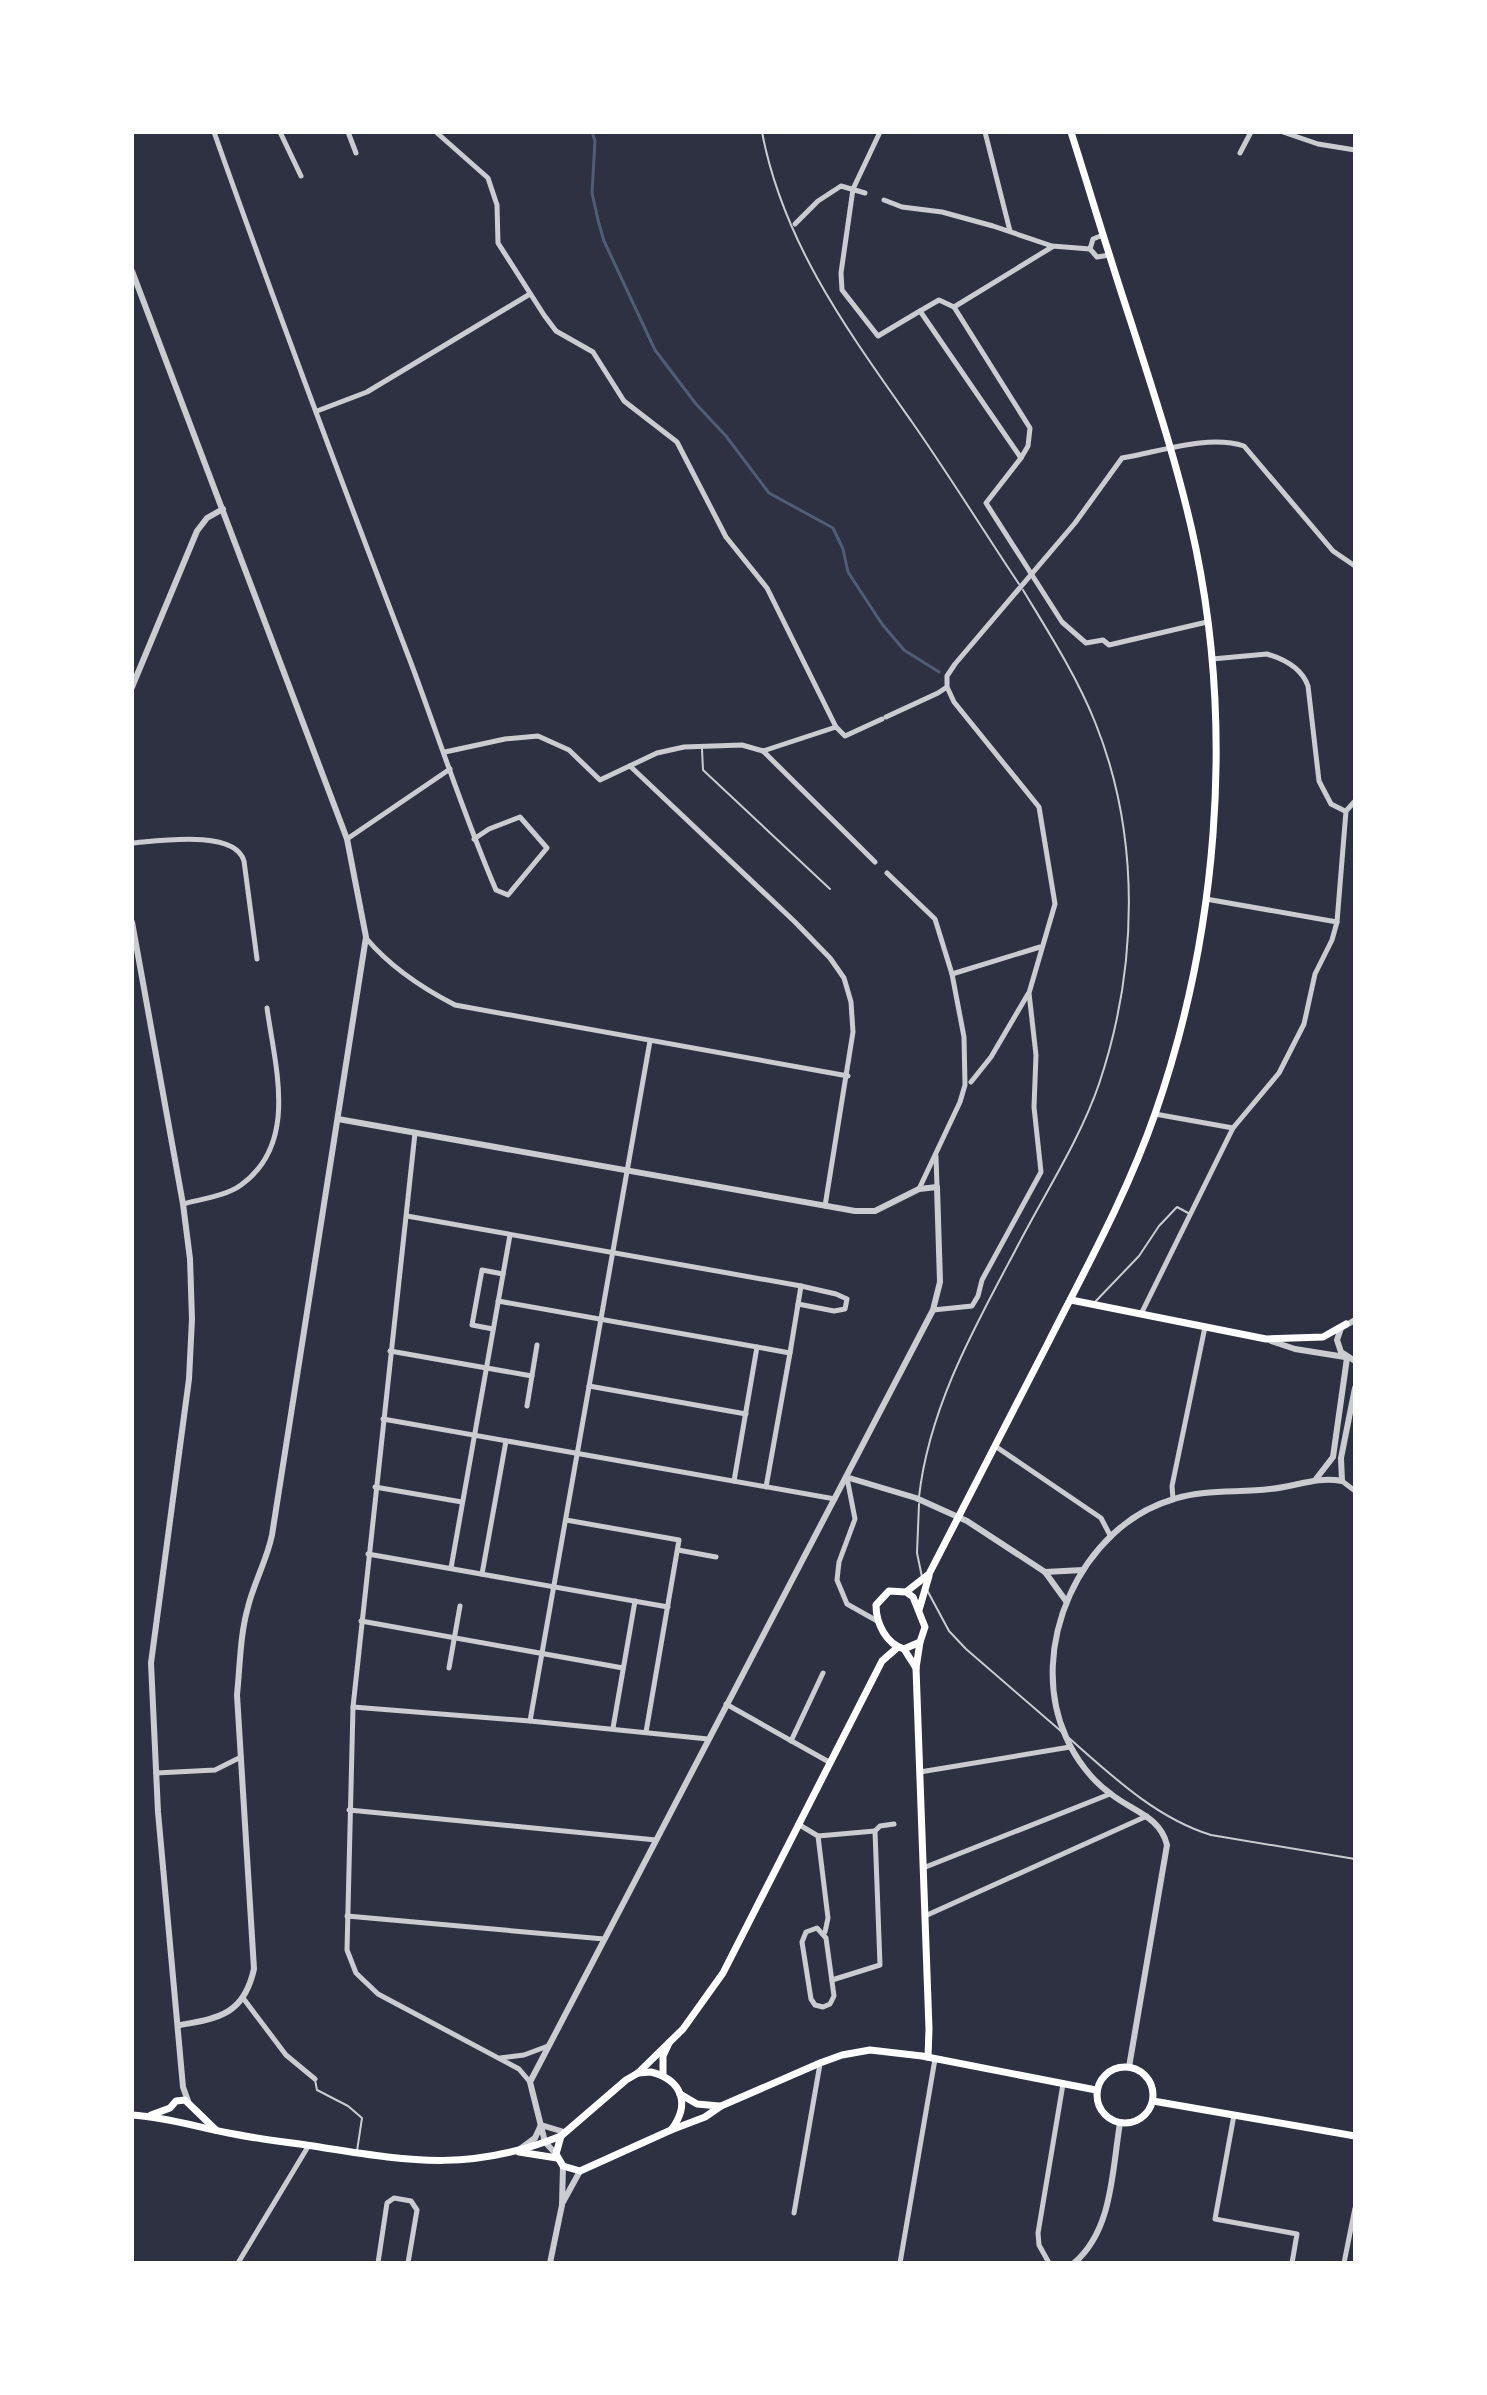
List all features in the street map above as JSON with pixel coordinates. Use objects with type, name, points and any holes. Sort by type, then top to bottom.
[{"type":"main road","points":[[919,1610],[926,1580],[1071,1300],[1134,1168],[1155,1114],[1189,994],[1206,899],[1214,799],[1212,659],[1196,552],[1170,448],[1071,132]]},
{"type":"main road","points":[[1071,1300],[1266,1339],[1323,1337],[1346,1324]]},
{"type":"main road","points":[[906,1592],[926,1580]]},
{"type":"main road","points":[[916,1668],[901,1648],[892,1644],[879,1622],[876,1605],[889,1591],[906,1592],[913,1597],[925,1627],[916,1668],[931,2058]]},
{"type":"main road","points":[[132,2115],[309,2145],[410,2160],[446,2162],[517,2152],[562,2134],[638,2073],[701,2006],[723,1973],[882,1661],[901,1648],[920,1642]]},
{"type":"main road","points":[[663,2075],[663,2056],[669,2041]]},
{"type":"main road","points":[[517,2152],[556,2156],[563,2166],[580,2171],[820,2063],[870,2050],[931,2058],[1096,2090]]},
{"type":"main road","points":[[1120,2067],[1129,2067],[1145,2075],[1150,2082],[1153,2101],[1143,2117],[1120,2123],[1104,2115],[1096,2090],[1105,2074],[1120,2067]]},
{"type":"main road","points":[[638,2073],[663,2075],[674,2083],[682,2107],[679,2120],[671,2130]]},
{"type":"main road","points":[[680,2094],[697,2104],[721,2106]]},
{"type":"main road","points":[[149,2116],[170,2108],[176,2101],[188,2101],[194,2112],[217,2131]]},
{"type":"main road","points":[[1153,2101],[1355,2136]]},
{"type":"main road","points":[[170,2108],[171,2118],[176,2123]]},
{"type":"main road","points":[[186,2124],[194,2112]]},
{"type":"main road","points":[[556,2156],[562,2134]]},
{"type":"street","points":[[214,132],[445,752],[474,839],[496,890],[508,895],[547,848],[520,817],[489,829],[474,839]]},
{"type":"street","points":[[280,132],[301,176]]},
{"type":"street","points":[[348,132],[356,153]]},
{"type":"street","points":[[436,132],[488,178],[497,205],[498,243],[556,331],[593,352],[624,401],[677,442],[726,537],[767,588],[836,727],[845,736],[947,687]]},
{"type":"street","points":[[880,132],[853,189],[841,273],[842,290],[878,336],[939,300],[954,307],[1030,428],[1028,446],[1021,458],[986,503],[1062,622],[1086,643],[1103,640],[1109,645],[1207,622]]},
{"type":"street","points":[[985,132],[1010,231]]},
{"type":"street","points":[[1240,153],[1251,132]]},
{"type":"street","points":[[1283,132],[1318,144],[1355,150]]},
{"type":"street","points":[[795,224],[827,194],[841,186],[865,193]]},
{"type":"street","points":[[884,200],[902,207],[942,212],[1052,246],[1090,249],[1097,257],[1110,255]]},
{"type":"street","points":[[1090,249],[1093,239],[1103,235]]},
{"type":"street","points":[[954,307],[1052,246]]},
{"type":"street","points":[[132,271],[347,839],[366,937],[272,1535],[247,1610],[237,1695],[254,1960],[250,1986],[243,1998],[221,2016],[180,2025]]},
{"type":"street","points":[[317,411],[367,392],[530,294]]},
{"type":"street","points":[[920,311],[1021,458]]},
{"type":"street","points":[[971,1082],[991,1057],[1029,993],[1055,904],[1039,807],[954,702],[947,687],[947,676],[955,664],[1075,523],[1122,458],[1180,445],[1233,443],[1244,446],[1333,551],[1355,566]]},
{"type":"street","points":[[132,687],[197,531],[207,518],[223,509]]},
{"type":"street","points":[[1212,659],[1267,654],[1276,656],[1301,674],[1308,686],[1319,781],[1331,804],[1346,811]]},
{"type":"street","points":[[445,752],[505,739],[538,736],[569,750],[600,780],[657,753],[701,745],[742,745],[763,751],[836,727]]},
{"type":"street","points":[[763,751],[875,862]]},
{"type":"street","points":[[630,766],[830,958],[844,978],[851,1002],[853,1032],[825,1206]]},
{"type":"street","points":[[347,839],[450,769]]},
{"type":"street","points":[[1141,1314],[1233,1128],[1279,1073],[1304,1024],[1315,974],[1332,940],[1337,922],[1346,811],[1355,801]]},
{"type":"street","points":[[132,843],[203,839],[237,849],[244,861],[257,959]]},
{"type":"street","points":[[887,873],[935,919],[952,974],[964,1037],[965,1085],[960,1102],[919,1189]]},
{"type":"street","points":[[1206,899],[1337,922]]},
{"type":"street","points":[[132,922],[183,1204],[191,1274],[189,1379],[152,1646],[151,1689],[155,1773],[180,2025],[183,2087],[188,2101]]},
{"type":"street","points":[[366,937],[376,950],[419,987],[455,1005],[848,1076]]},
{"type":"street","points":[[952,974],[1041,947]]},
{"type":"street","points":[[933,1310],[972,1306],[982,1280],[1041,1172],[1034,1107],[1036,1055],[1029,993]]},
{"type":"street","points":[[183,1204],[240,1186],[259,1168],[271,1150],[280,1101],[267,1008]]},
{"type":"street","points":[[530,1721],[650,1041]]},
{"type":"street","points":[[1155,1114],[1233,1128]]},
{"type":"street","points":[[338,1119],[825,1206],[875,1211],[919,1189],[937,1187]]},
{"type":"street","points":[[415,1133],[353,1707],[347,1950],[362,1982],[378,1994],[519,2069],[530,2082],[545,2142],[556,2156]]},
{"type":"street","points":[[530,2082],[933,1310],[940,1282],[936,1152]]},
{"type":"street","points":[[407,1216],[801,1286],[847,1299],[845,1309],[834,1311],[798,1304]]},
{"type":"street","points":[[451,1568],[510,1235]]},
{"type":"street","points":[[493,1329],[472,1325],[482,1270],[503,1274]]},
{"type":"street","points":[[766,1487],[801,1286]]},
{"type":"street","points":[[498,1301],[790,1353]]},
{"type":"street","points":[[1316,1479],[1333,1457],[1349,1358],[1337,1340],[1341,1328],[1355,1320]]},
{"type":"street","points":[[1173,1499],[1172,1486],[1205,1327]]},
{"type":"street","points":[[1266,1339],[1295,1349],[1349,1358]]},
{"type":"street","points":[[527,1406],[537,1345]]},
{"type":"street","points":[[734,1481],[757,1347]]},
{"type":"street","points":[[390,1351],[532,1376]]},
{"type":"street","points":[[589,1386],[746,1414]]},
{"type":"street","points":[[1342,1481],[1341,1458],[1355,1388]]},
{"type":"street","points":[[383,1419],[835,1499]]},
{"type":"street","points":[[482,1574],[506,1441]]},
{"type":"street","points":[[995,1446],[1101,1518],[1111,1537]]},
{"type":"street","points":[[846,1477],[945,1510],[1045,1572],[1066,1601]]},
{"type":"street","points":[[846,1477],[855,1519],[839,1562],[837,1580],[847,1604],[879,1622]]},
{"type":"street","points":[[1129,2067],[1167,1845],[1165,1835],[1157,1824],[1110,1794],[1088,1772],[1064,1734],[1056,1702],[1053,1670],[1058,1627],[1066,1601],[1100,1546],[1135,1518],[1173,1499],[1213,1492],[1271,1489],[1316,1479],[1342,1481],[1355,1491]]},
{"type":"street","points":[[375,1487],[462,1502]]},
{"type":"street","points":[[566,1520],[679,1540],[646,1732]]},
{"type":"street","points":[[678,1550],[716,1557]]},
{"type":"street","points":[[368,1554],[668,1607]]},
{"type":"street","points":[[1045,1572],[1083,1570]]},
{"type":"street","points":[[613,1728],[635,1601]]},
{"type":"street","points":[[449,1668],[460,1606]]},
{"type":"street","points":[[361,1621],[623,1668]]},
{"type":"street","points":[[791,1741],[823,1673]]},
{"type":"street","points":[[726,1704],[829,1762]]},
{"type":"street","points":[[353,1707],[613,1728],[708,1739]]},
{"type":"street","points":[[920,1772],[1070,1747]]},
{"type":"street","points":[[155,1773],[215,1770],[241,1757]]},
{"type":"street","points":[[923,1868],[1110,1794]]},
{"type":"street","points":[[349,1810],[656,1840]]},
{"type":"street","points":[[925,1916],[1147,1816]]},
{"type":"street","points":[[798,1824],[818,1836],[875,1831],[880,1826],[894,1824]]},
{"type":"street","points":[[832,1980],[880,1965],[875,1831]]},
{"type":"street","points":[[818,1836],[828,1918],[824,1933],[832,1980],[832,2001],[826,2007],[815,2005],[811,1999],[802,1938],[813,1928],[824,1933]]},
{"type":"street","points":[[347,1916],[604,1939]]},
{"type":"street","points":[[243,1998],[286,2055],[315,2079]]},
{"type":"street","points":[[499,2058],[524,2055],[548,2046]]},
{"type":"street","points":[[900,2263],[931,2058]]},
{"type":"street","points":[[794,2213],[820,2063]]},
{"type":"street","points":[[1049,2263],[1039,2245],[1038,2233],[1063,2084]]},
{"type":"street","points":[[176,2101],[183,2087]]},
{"type":"street","points":[[1234,2115],[1215,2219],[1297,2234],[1292,2263]]},
{"type":"street","points":[[1074,2263],[1084,2255],[1100,2229],[1120,2123]]},
{"type":"street","points":[[541,2125],[562,2134]]},
{"type":"street","points":[[517,2152],[535,2138],[541,2125]]},
{"type":"street","points":[[238,2263],[309,2145]]},
{"type":"street","points":[[550,2263],[562,2205],[563,2166]]},
{"type":"street","points":[[562,2205],[580,2171]]},
{"type":"street","points":[[378,2263],[387,2203],[394,2198],[411,2201],[417,2210],[408,2263]]},
{"type":"street","points":[[1344,2263],[1355,2208]]},
{"type":"lane","points":[[762,132],[783,210],[812,270],[869,361],[1022,588],[1085,698],[1113,775],[1126,836],[1128,906],[1125,968],[1115,1026],[1089,1109],[980,1316],[942,1403],[921,1482],[917,1553],[926,1580],[949,1631],[966,1649],[1120,1783],[1191,1829],[1355,1859]]},
{"type":"lane","points":[[701,745],[703,770],[830,889]]},
{"type":"lane","points":[[1092,1304],[1139,1256],[1159,1226],[1177,1207],[1191,1214]]},
{"type":"lane","points":[[315,2079],[317,2090],[348,2106],[362,2118],[357,2152]]},
{"type":"waterway","points":[[592,132],[595,141],[592,193],[604,241],[655,350],[769,493],[833,528],[843,549],[848,572],[882,624],[904,650],[939,672]]}]
